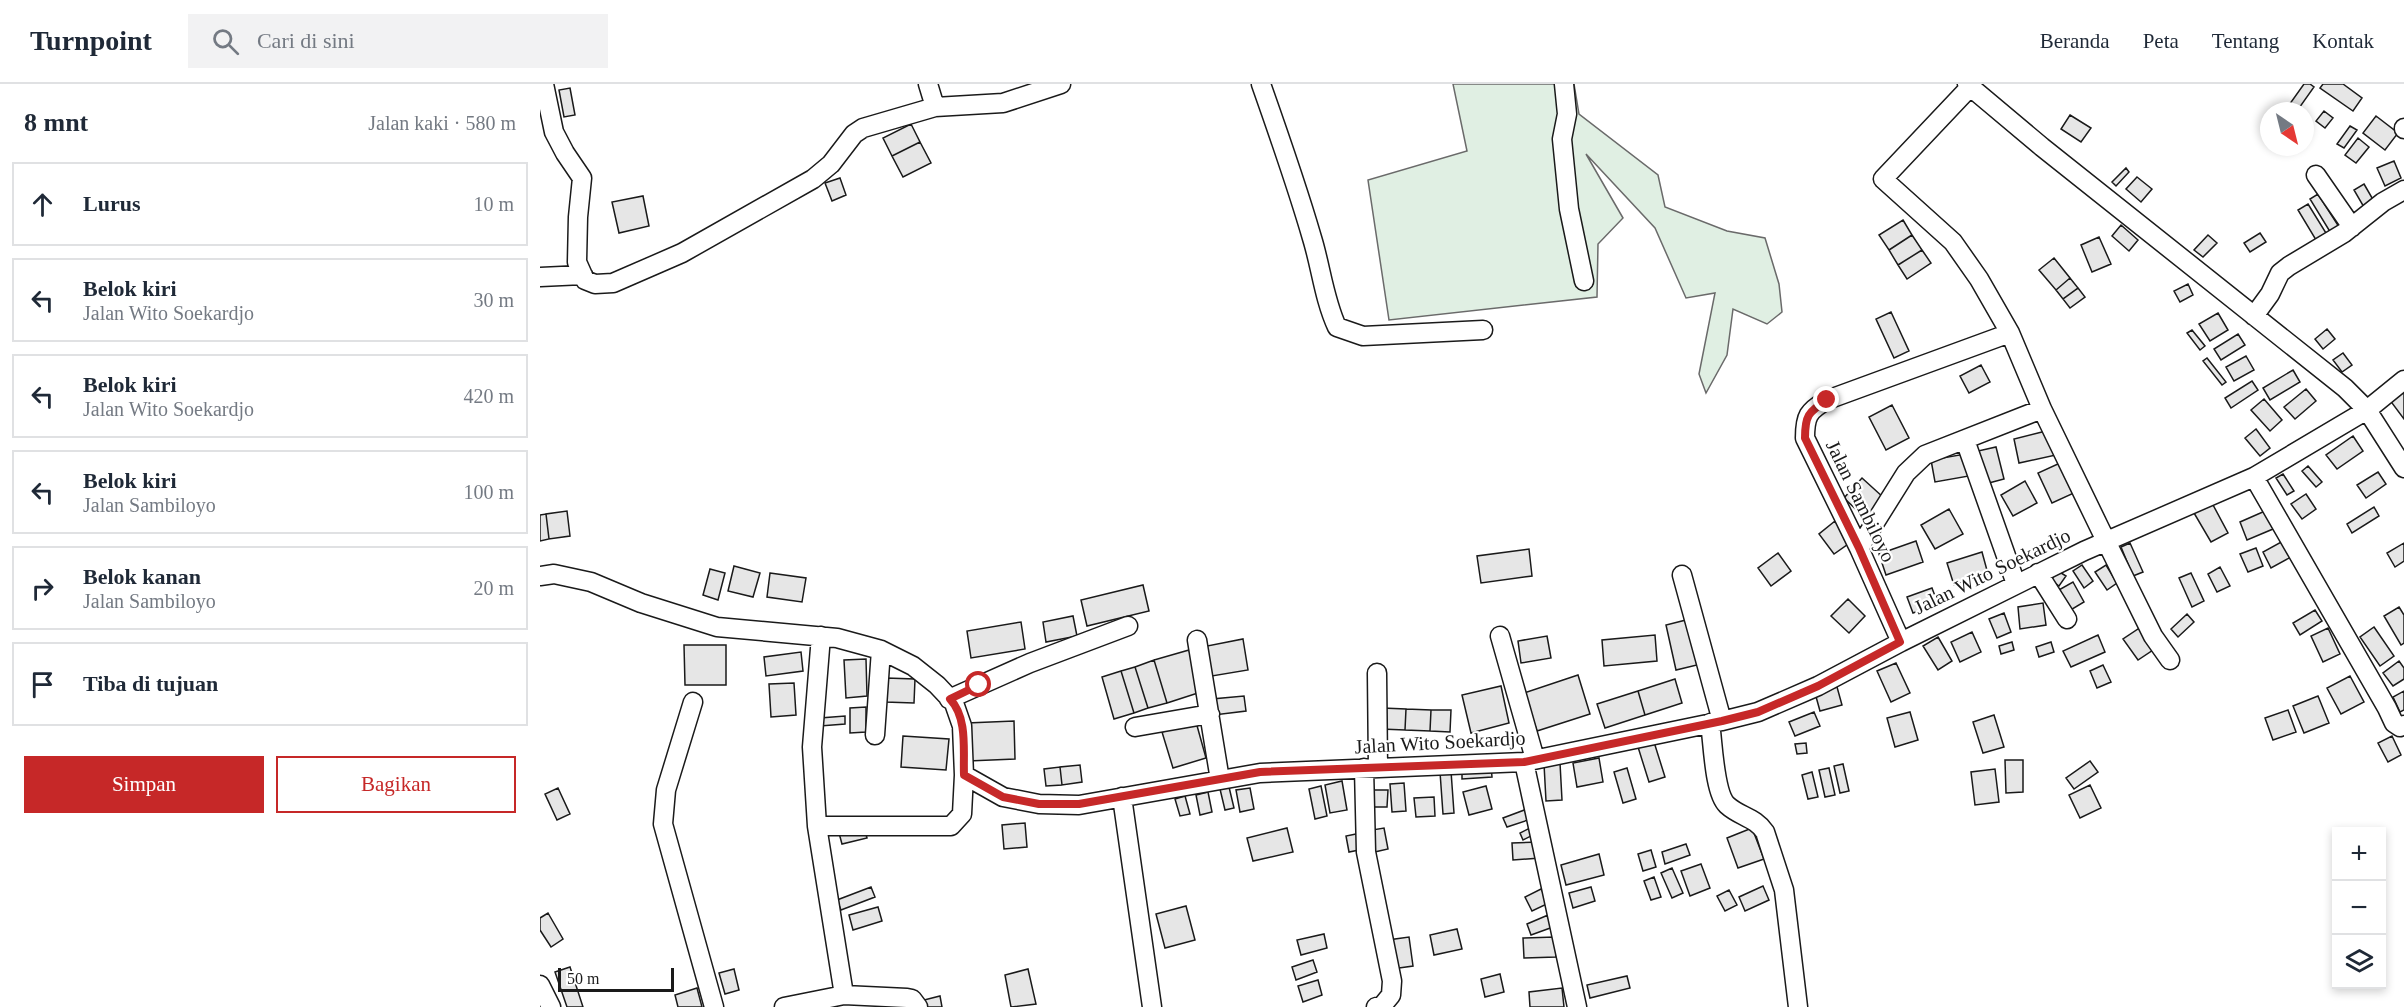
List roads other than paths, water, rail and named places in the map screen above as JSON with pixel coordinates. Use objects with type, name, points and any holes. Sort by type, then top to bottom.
[{"type":"street","points":[[544,84],[547,134],[565,153],[582,178],[576,238],[577,262],[585,280],[595,284],[613,283],[682,253],[813,179],[831,164],[854,134],[864,128],[935,107],[1003,102],[1060,84]]},
{"type":"street","points":[[928,84],[935,107]]},
{"type":"street","points":[[1262,84],[1292,171],[1313,240],[1330,311],[1337,327],[1363,336],[1483,330]]},
{"type":"street","points":[[1564,84],[1567,114],[1562,139],[1569,209],[1584,281]]},
{"type":"street","points":[[2170,660],[2154,636],[2106,541],[2042,409],[2010,333],[1979,279],[1953,242],[1883,179],[1969,86],[2042,147],[2345,388],[2367,410],[2404,468]]},
{"type":"street","points":[[2316,175],[2352,227]]},
{"type":"street","points":[[2254,316],[2270,294],[2280,273],[2352,227],[2384,202],[2404,190]]},
{"type":"street","points":[[540,277],[583,275]]},
{"type":"street","name":"Jalan Sambiloyo","points":[[1900,642],[1859,548],[1805,438],[1805,421],[1812,409],[1827,400],[2010,333]]},
{"type":"street","name":"Jalan Wito Soekardjo","points":[[964,775],[1003,797],[1039,804],[1079,804],[1260,772],[1530,761],[1758,712],[1818,686],[2038,573],[2254,477],[2367,410],[2404,380]]},
{"type":"street","points":[[1859,548],[1906,472],[1914,463],[1925,455],[2042,409]]},
{"type":"street","points":[[1965,440],[2016,584]]},
{"type":"street","points":[[2254,477],[2394,723],[2400,727],[2404,726]]},
{"type":"street","points":[[2038,573],[2067,619]]},
{"type":"street","points":[[540,576],[554,574],[591,582],[641,603],[717,627],[837,638],[881,650],[913,666],[950,699],[962,726],[964,775],[962,814],[951,826],[817,826]]},
{"type":"street","points":[[1682,574],[1716,722],[1720,791],[1725,803],[1760,825],[1765,832],[1784,890],[1798,1007]]},
{"type":"street","points":[[950,699],[1030,663],[1128,626]]},
{"type":"street","points":[[821,636],[812,747],[817,826],[844,995]]},
{"type":"street","points":[[1500,636],[1530,761],[1578,1007]]},
{"type":"street","points":[[1197,640],[1220,780]]},
{"type":"street","points":[[875,735],[881,650]]},
{"type":"street","points":[[1376,1007],[1382,1006],[1391,995],[1392,981],[1366,852],[1377,673]]},
{"type":"street","points":[[693,702],[666,790],[663,824],[714,1007]]},
{"type":"street","points":[[1136,727],[1210,714]]},
{"type":"street","points":[[1122,797],[1152,1007]]},
{"type":"street","points":[[540,985],[551,1007]]},
{"type":"street","points":[[784,1007],[844,995],[907,998],[912,999],[918,1007]]}]
